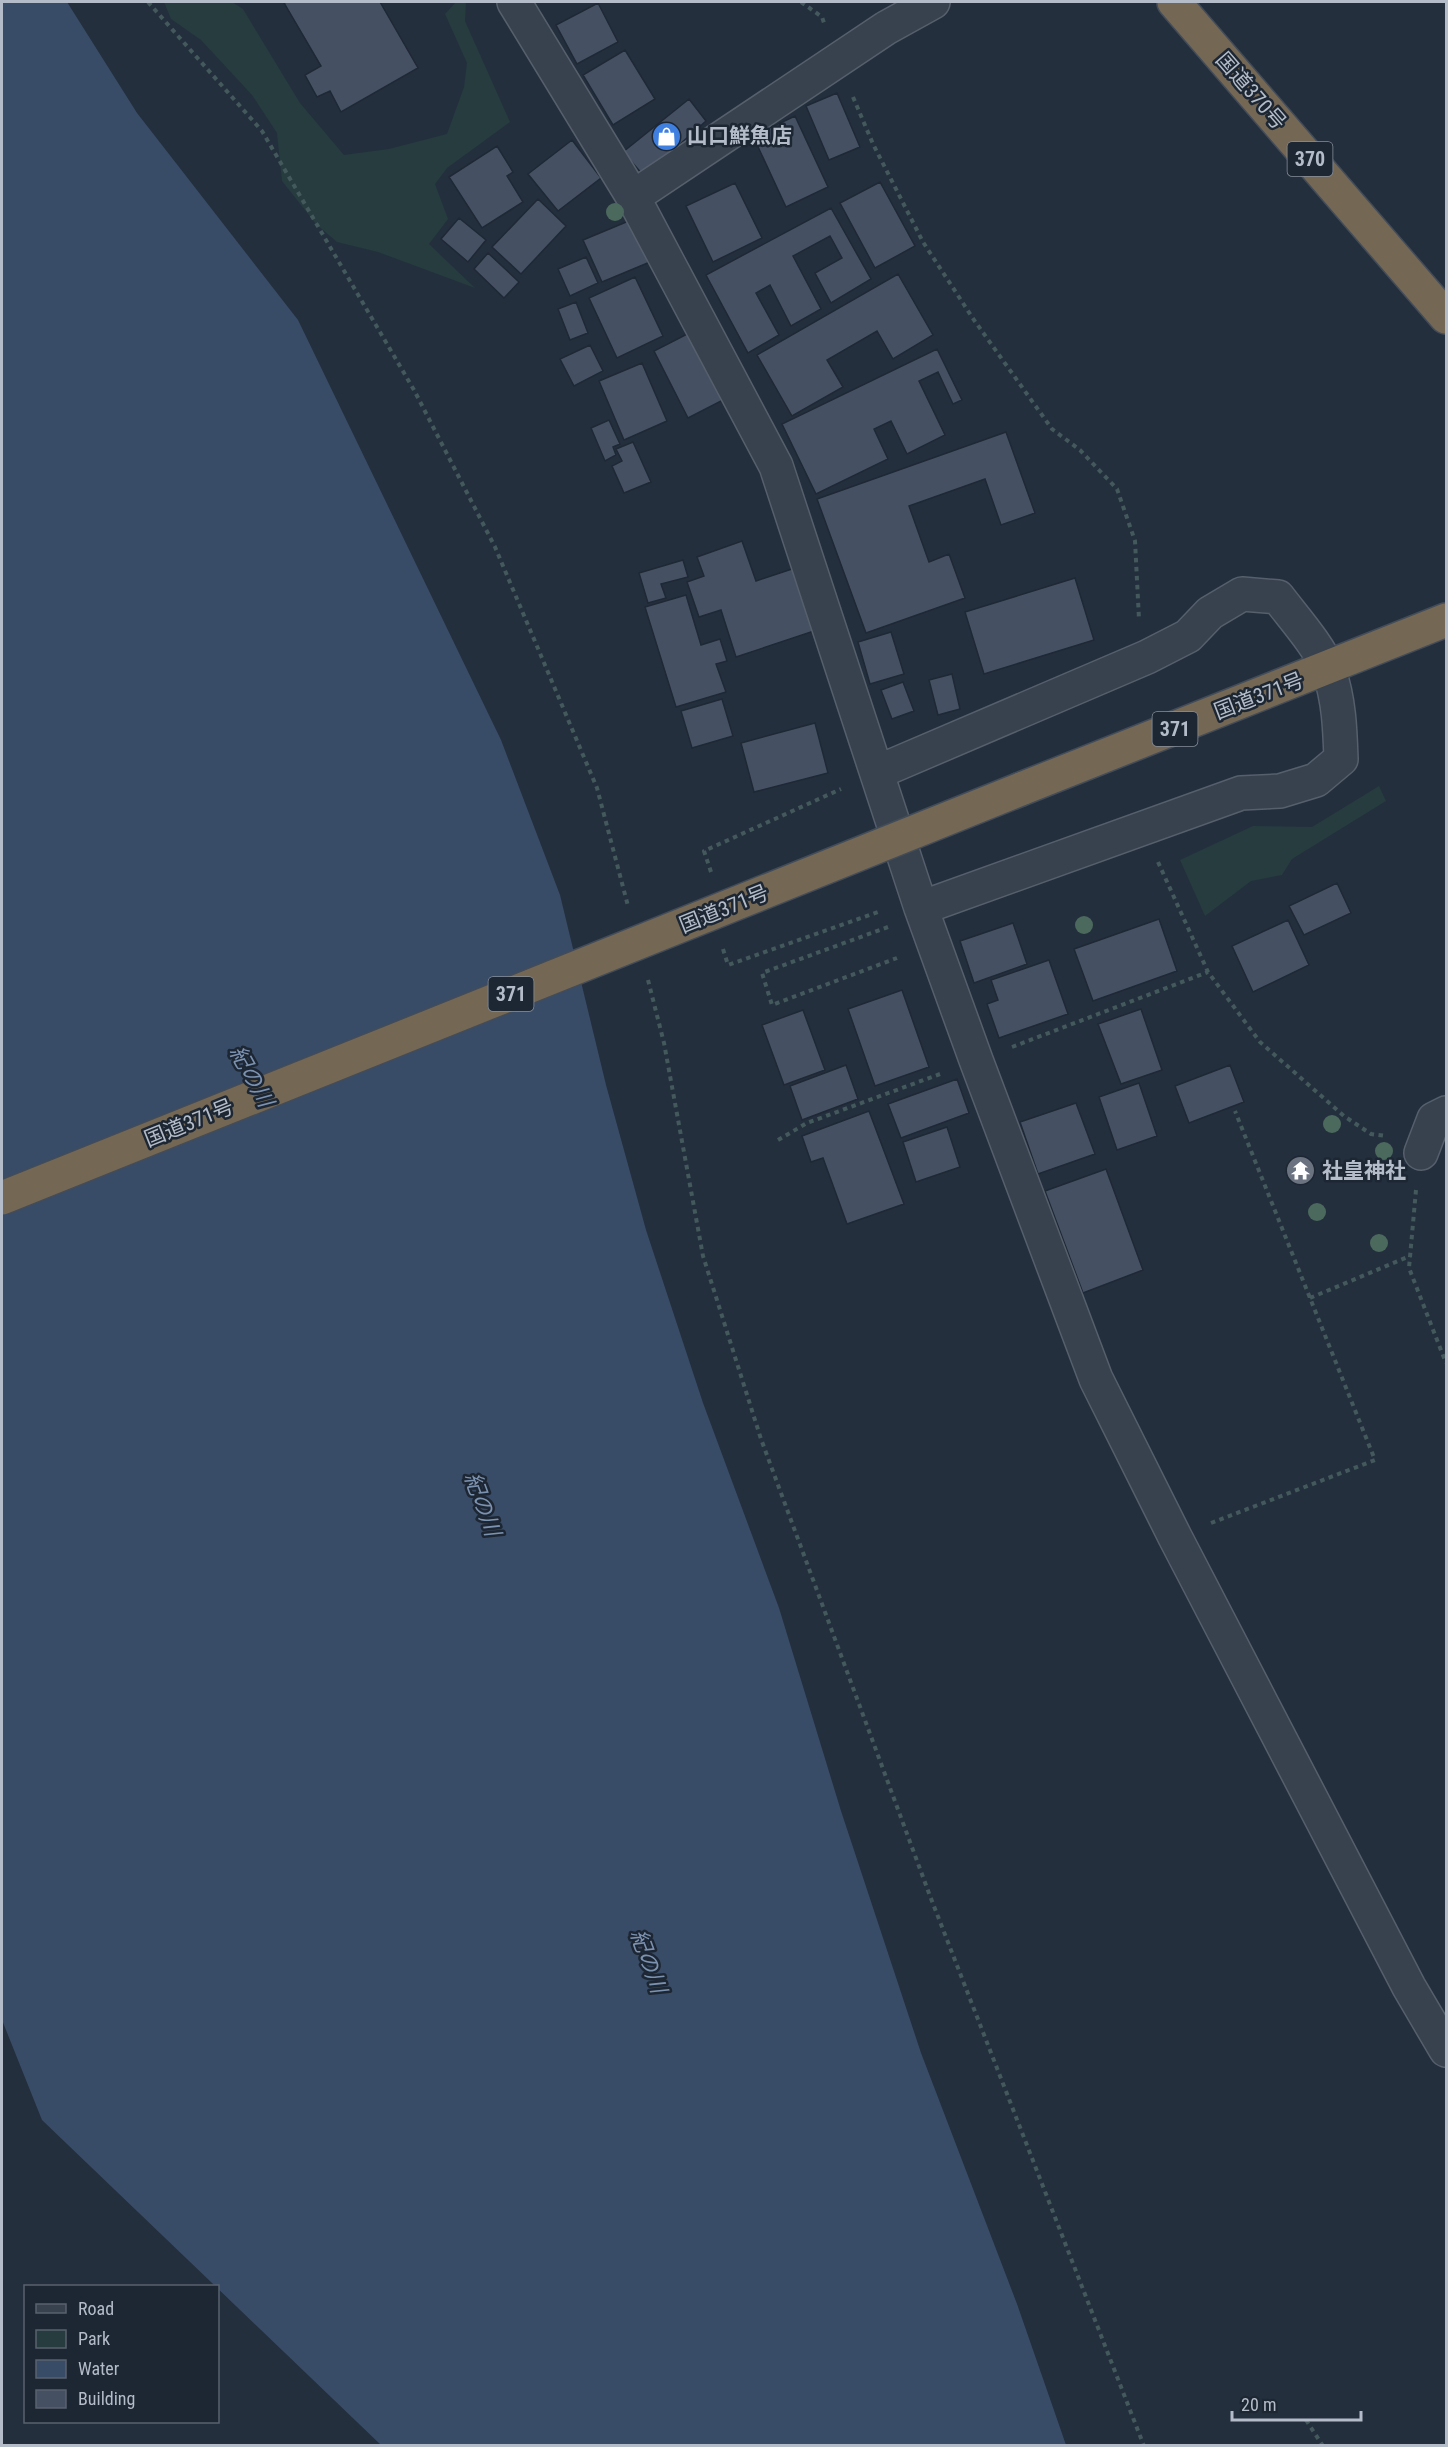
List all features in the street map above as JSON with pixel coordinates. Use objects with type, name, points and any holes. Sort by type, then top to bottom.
[{"type":"highway","name":"国道370号","points":[[1174,2],[1446,317]]},
{"type":"highway","name":"国道371号","points":[[2,1198],[1446,620]]},
{"type":"street","points":[[513,2],[633,197],[776,466],[878,772],[909,916],[935,944],[976,1060],[1096,1379],[1175,1537],[1404,1977],[1446,2050]]},
{"type":"street","points":[[633,197],[886,28],[933,2]]},
{"type":"street","points":[[878,772],[1147,657],[1188,636],[1210,613],[1242,594],[1278,597],[1304,631],[1328,669],[1340,718],[1341,759],[1316,780],[1280,791],[1241,793],[909,916]]},
{"type":"street","points":[[1423,1146],[1434,1119],[1446,1113]]},
{"type":"path","points":[[148,2],[262,131],[414,390],[495,547],[597,789],[631,915]]},
{"type":"path","points":[[837,60],[873,144],[923,242],[974,320],[1052,429],[1080,450],[1117,489],[1135,541],[1139,626]]},
{"type":"path","points":[[713,876],[704,851],[878,772]]},
{"type":"path","points":[[1154,852],[1208,972],[1260,1041],[1344,1116],[1371,1134],[1423,1146],[1409,1268],[1446,1362]]},
{"type":"path","points":[[720,944],[728,965],[889,908]]},
{"type":"path","points":[[909,916],[762,974],[772,1005],[935,944]]},
{"type":"path","points":[[778,1140],[807,1123],[1208,972]]},
{"type":"path","points":[[646,973],[664,1042],[703,1256],[761,1439],[930,1896],[1144,2445]]},
{"type":"path","points":[[1175,1537],[1375,1460],[1235,1111]]},
{"type":"path","points":[[1310,1298],[1410,1256]]},
{"type":"path","points":[[1306,2420],[1323,2445]]},
{"type":"green space","points":[[164,2],[232,2],[243,9],[300,103],[344,155],[389,149],[447,134],[464,87],[467,63],[445,14],[456,2],[466,2],[465,21],[510,122],[447,168],[435,184],[448,219],[429,244],[475,288],[378,252],[337,242],[316,224],[282,181],[277,133],[252,95],[201,40],[171,19]]},
{"type":"green space","points":[[1379,786],[1386,801],[1292,859],[1282,875],[1251,881],[1205,916],[1180,860],[1253,826],[1312,827]]},
{"type":"water","name":"紀の川","points":[[2,2],[67,2],[137,113],[298,320],[501,740],[560,895],[606,1085],[646,1230],[703,1403],[779,1608],[841,1811],[921,2053],[1017,2304],[1066,2445],[381,2445],[219,2290],[219,2285],[214,2285],[42,2120],[2,2020]]},
{"type":"building","points":[[380,2],[418,68],[341,112],[330,91],[317,97],[305,75],[321,66],[284,3]]},
{"type":"building","points":[[598,3],[618,42],[577,64],[556,25]]},
{"type":"building","points":[[625,50],[655,99],[613,125],[583,75]]},
{"type":"building","points":[[837,93],[860,147],[829,160],[806,106]]},
{"type":"building","name":"山口鮮魚店","points":[[689,99],[706,121],[644,176],[623,152]]},
{"type":"building","points":[[795,116],[828,187],[786,207],[753,136]]},
{"type":"building","points":[[572,140],[601,178],[558,211],[528,174]]},
{"type":"building","points":[[497,146],[513,172],[507,176],[523,202],[482,228],[449,177]]},
{"type":"building","points":[[880,182],[915,246],[875,268],[840,203]]},
{"type":"building","points":[[735,183],[762,238],[713,262],[686,206]]},
{"type":"building","points":[[538,199],[566,226],[521,274],[492,247]]},
{"type":"building","points":[[831,208],[871,279],[831,303],[815,273],[842,258],[830,236],[793,256],[821,309],[791,326],[770,285],[756,293],[779,335],[748,353],[706,275]]},
{"type":"building","points":[[459,218],[486,240],[468,262],[441,239]]},
{"type":"building","points":[[631,220],[650,262],[602,282],[583,240]]},
{"type":"building","points":[[488,253],[519,282],[504,298],[474,269]]},
{"type":"building","points":[[586,257],[598,283],[570,296],[558,269]]},
{"type":"building","points":[[898,274],[933,335],[893,359],[877,331],[827,360],[843,387],[792,416],[757,355]]},
{"type":"building","points":[[635,277],[663,336],[617,358],[589,298]]},
{"type":"building","points":[[576,302],[588,333],[570,340],[558,309]]},
{"type":"building","points":[[693,331],[727,398],[688,418],[654,351]]},
{"type":"building","points":[[590,345],[603,371],[574,386],[560,359]]},
{"type":"building","points":[[937,349],[962,400],[953,404],[938,372],[919,381],[945,435],[907,454],[891,421],[874,429],[888,459],[816,494],[782,424]]},
{"type":"building","points":[[642,363],[667,421],[624,440],[599,381]]},
{"type":"building","points":[[609,420],[620,444],[613,447],[616,455],[605,461],[591,428]]},
{"type":"building","points":[[1006,432],[1035,513],[1001,525],[985,479],[909,506],[929,562],[949,554],[965,598],[866,633],[817,499]]},
{"type":"building","points":[[633,442],[651,482],[624,493],[612,466],[622,461],[616,449]]},
{"type":"building","points":[[742,541],[756,581],[795,568],[817,630],[736,657],[721,610],[699,617],[687,582],[704,576],[697,557]]},
{"type":"building","points":[[683,560],[688,577],[661,584],[666,598],[648,603],[639,573]]},
{"type":"building","points":[[1075,578],[1094,640],[984,674],[965,612]]},
{"type":"building","points":[[686,595],[701,645],[720,639],[727,661],[716,664],[726,692],[676,707],[645,607]]},
{"type":"building","points":[[891,632],[904,674],[870,684],[858,642]]},
{"type":"building","points":[[952,674],[960,709],[938,715],[929,680]]},
{"type":"building","points":[[903,682],[914,711],[892,719],[881,690]]},
{"type":"building","points":[[722,699],[733,736],[692,748],[681,711]]},
{"type":"building","points":[[815,723],[828,773],[754,792],[741,743]]},
{"type":"building","points":[[1337,883],[1351,913],[1304,935],[1289,906]]},
{"type":"building","points":[[1159,919],[1177,971],[1093,1001],[1074,949]]},
{"type":"building","points":[[1288,920],[1309,965],[1253,992],[1232,946]]},
{"type":"building","points":[[1013,923],[1027,964],[974,983],[960,941]]},
{"type":"building","points":[[1049,960],[1068,1014],[999,1038],[987,1004],[998,1000],[991,980]]},
{"type":"building","points":[[902,990],[929,1067],[875,1086],[848,1009]]},
{"type":"building","points":[[1141,1009],[1162,1070],[1121,1084],[1098,1024]]},
{"type":"building","points":[[803,1010],[825,1070],[784,1085],[762,1025]]},
{"type":"building","points":[[846,1065],[858,1099],[802,1120],[790,1086]]},
{"type":"building","points":[[1230,1065],[1244,1102],[1189,1123],[1175,1086]]},
{"type":"building","points":[[957,1079],[969,1113],[901,1138],[888,1104]]},
{"type":"building","points":[[1139,1083],[1157,1136],[1117,1150],[1099,1097]]},
{"type":"building","points":[[1076,1103],[1095,1154],[1038,1174],[1020,1122]]},
{"type":"building","points":[[869,1111],[904,1204],[847,1224],[823,1158],[811,1162],[802,1136]]},
{"type":"building","points":[[947,1127],[960,1167],[916,1182],[903,1142]]},
{"type":"building","points":[[1106,1169],[1143,1270],[1083,1293],[1045,1191]]},
{"type":"place","name":"山口鮮魚店","points":[[666,136]]},
{"type":"place","name":"社皇神社","points":[[1301,1171]]}]
